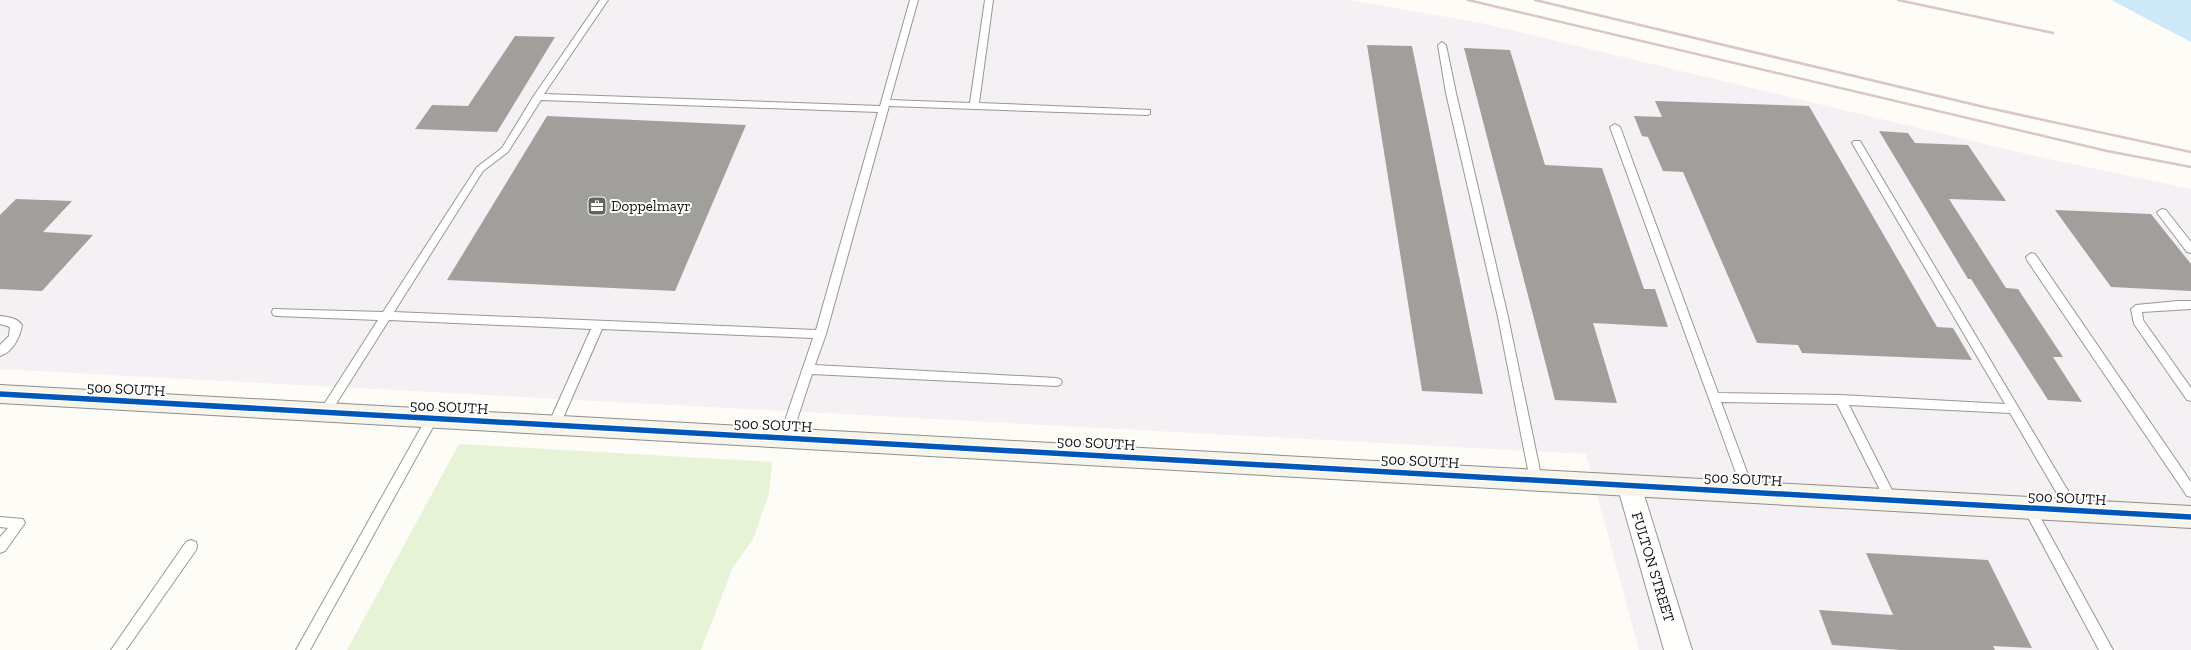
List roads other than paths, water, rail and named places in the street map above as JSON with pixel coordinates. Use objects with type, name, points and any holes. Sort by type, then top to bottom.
[{"type":"street","name":"500 SOUTH","points":[[0,394],[2191,517]]},
{"type":"street","name":"FULTON STREET","points":[[1629,485],[1678,650]]},
{"type":"lane","points":[[326,412],[480,169],[505,150],[538,97],[604,0]]},
{"type":"lane","points":[[785,438],[820,334],[914,0]]},
{"type":"lane","points":[[974,106],[989,0]]},
{"type":"lane","points":[[1442,45],[1451,93],[1503,317],[1536,480]]},
{"type":"lane","points":[[538,97],[884,106],[974,106],[1147,112]]},
{"type":"lane","points":[[1615,127],[1748,491]]},
{"type":"lane","points":[[1857,143],[2073,510]]},
{"type":"lane","points":[[2162,212],[2191,249]]},
{"type":"lane","points":[[2031,257],[2191,492]]},
{"type":"lane","points":[[2191,305],[2136,309],[2138,321],[2191,397]]},
{"type":"lane","points":[[277,312],[820,334]]},
{"type":"lane","points":[[0,320],[8,321],[16,325],[14,337],[0,352]]},
{"type":"lane","points":[[554,425],[598,325]]},
{"type":"lane","points":[[808,369],[1056,382]]},
{"type":"lane","points":[[1714,398],[1841,400],[2014,409]]},
{"type":"lane","points":[[1841,400],[1891,500]]},
{"type":"lane","points":[[303,650],[432,418]]},
{"type":"lane","points":[[2029,508],[2106,650]]},
{"type":"lane","points":[[0,522],[19,524],[0,547]]},
{"type":"lane","points":[[118,650],[191,546]]},
{"type":"water","points":[[2111,0],[2191,0],[2191,42],[2113,1]]},
{"type":"railway","points":[[1468,0],[2107,151],[2191,167]]},
{"type":"railway","points":[[1535,0],[1984,107],[2191,152]]},
{"type":"railway","points":[[1898,0],[2053,33]]},
{"type":"place","name":"Doppelmayr","points":[[597,206]]}]
